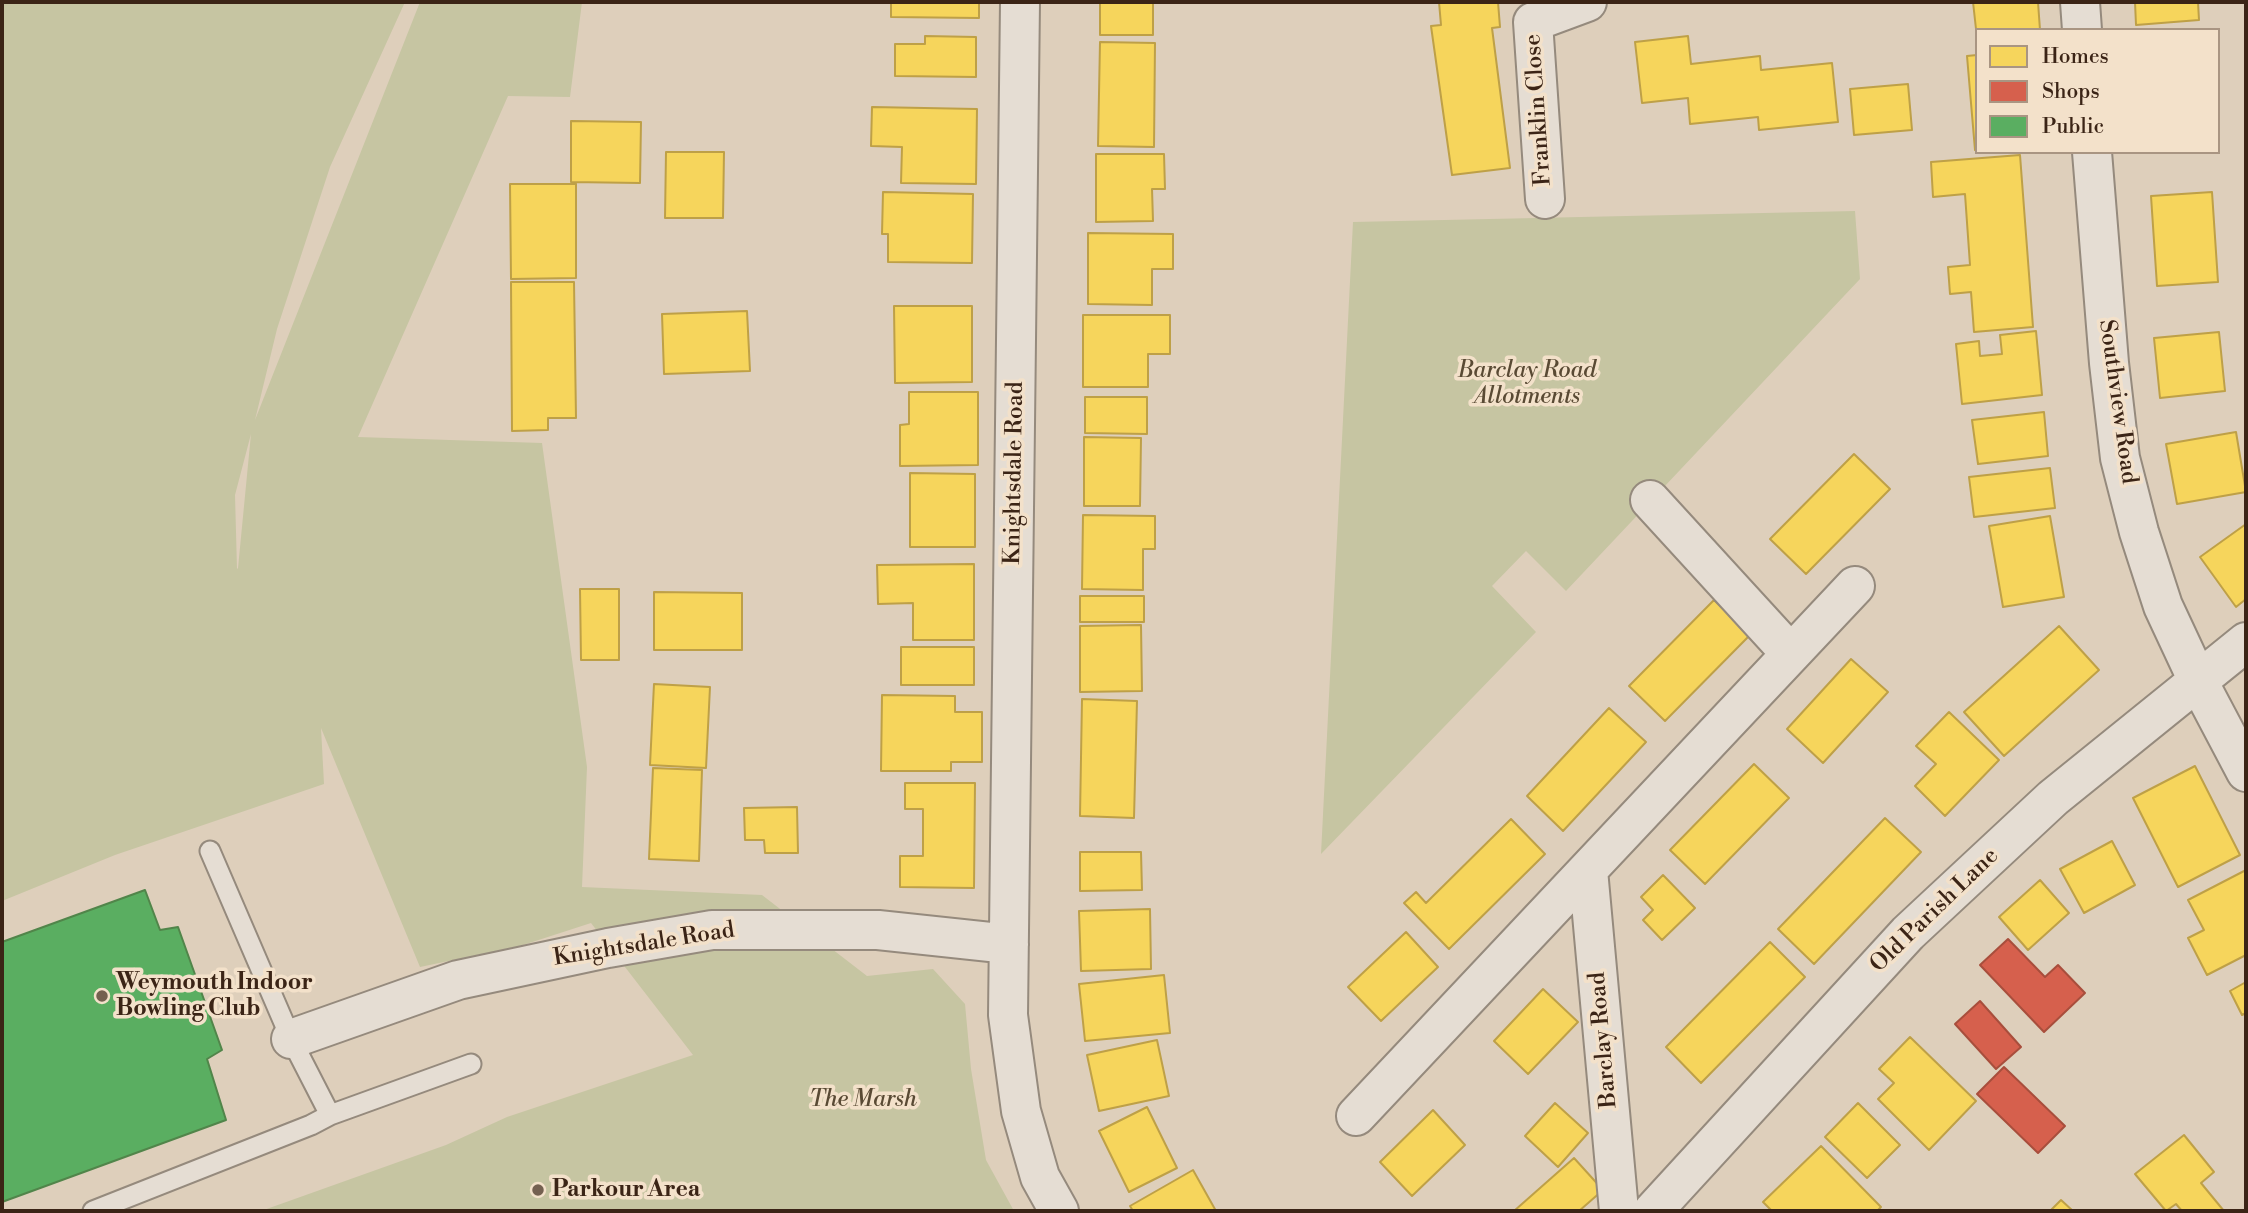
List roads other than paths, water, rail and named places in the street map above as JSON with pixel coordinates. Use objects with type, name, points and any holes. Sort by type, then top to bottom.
[{"type":"street","name":"Knightsdale Road","points":[[1020,2],[1008,1015],[1021,1111],[1040,1177],[1059,1211]]},
{"type":"street","name":"Franklin Close","points":[[1545,199],[1532,12],[1587,2]]},
{"type":"street","points":[[2080,2],[2082,28]]},
{"type":"street","name":"Southview Road","points":[[2092,154],[2109,362],[2120,458],[2139,532],[2163,606],[2198,681],[2246,772]]},
{"type":"street","points":[[1650,500],[1791,654]]},
{"type":"street","points":[[1356,1116],[1855,586]]},
{"type":"street","name":"Old Parish Lane","points":[[1653,1211],[1908,933],[2053,798],[2246,642]]},
{"type":"street","name":"Barclay Road","points":[[1588,870],[1619,1211]]},
{"type":"street","name":"Knightsdale Road","points":[[291,1039],[458,980],[595,950],[712,930],[878,930],[1009,944]]},
{"type":"lane","points":[[211,851],[291,1039],[330,1115]]},
{"type":"lane","points":[[93,1211],[311,1125],[330,1115],[471,1064]]},
{"type":"place","name":"Weymouth Indoor Bowling Club","points":[[102,996]]},
{"type":"place","name":"Parkour Area","points":[[538,1190]]},
{"type":"park label","name":"Barclay Road Allotments","points":[[1527,384]]},
{"type":"park label","name":"The Marsh","points":[[863,1100]]}]
